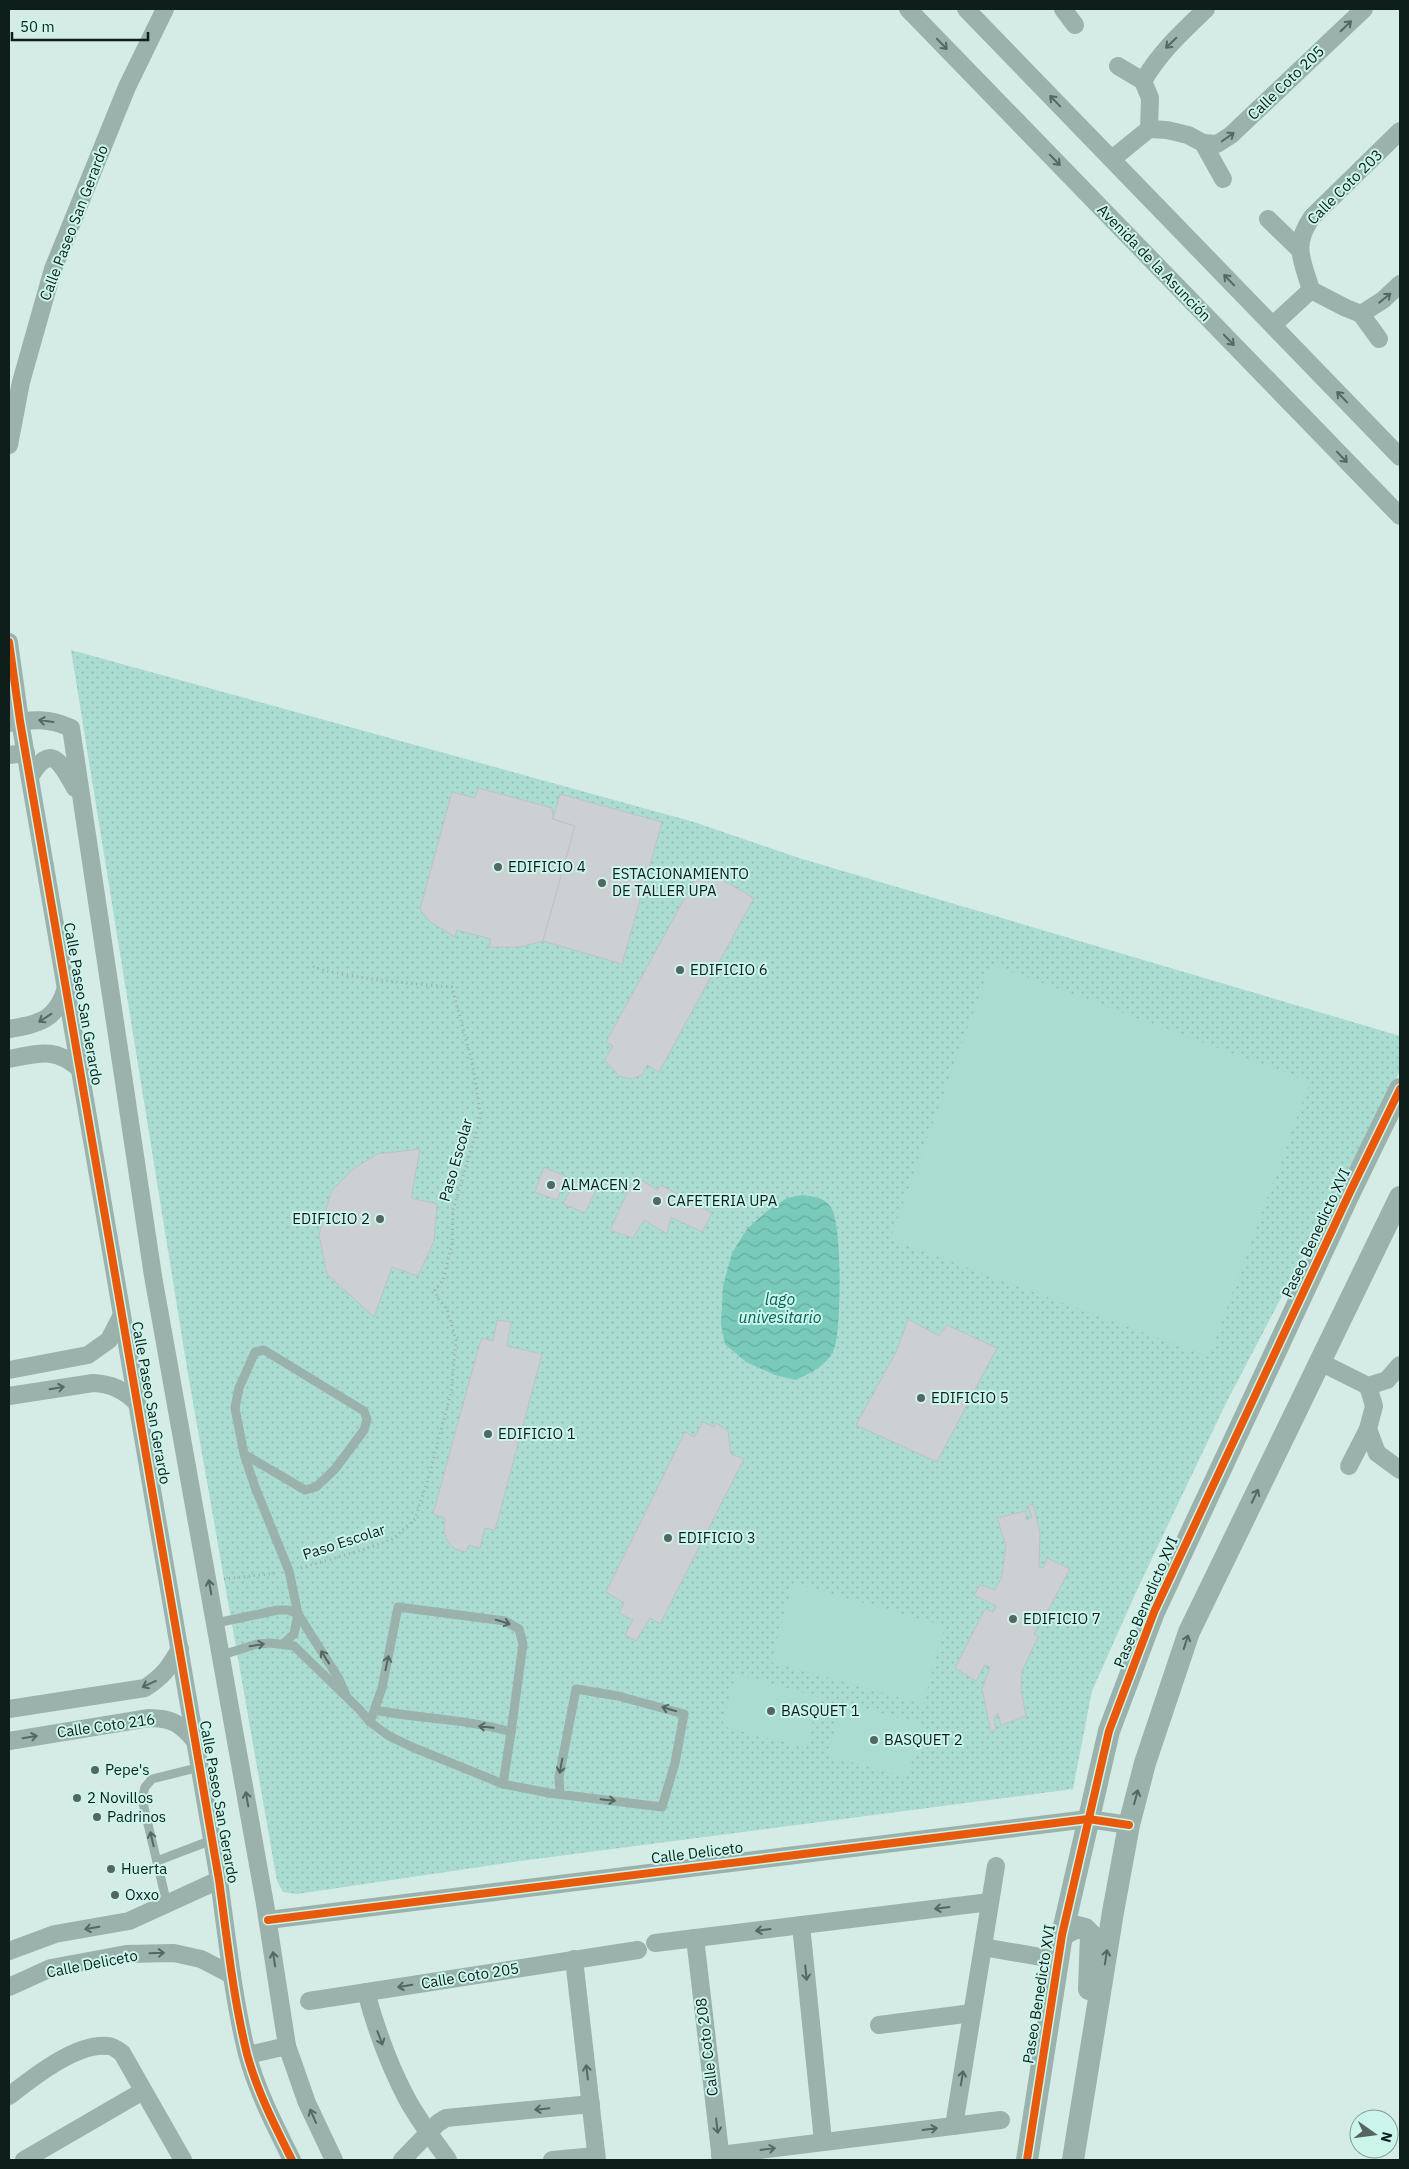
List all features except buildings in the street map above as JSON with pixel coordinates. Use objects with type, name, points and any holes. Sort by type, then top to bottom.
[{"type":"street","name":"Calle Paseo San Gerardo","points":[[9,445],[21,382],[53,269],[127,87],[165,9]]},
{"type":"street","name":"Avenida de la Asunción","points":[[908,9],[1400,516]]},
{"type":"street","points":[[966,9],[1400,457]]},
{"type":"street","points":[[1063,9],[1075,25]]},
{"type":"street","points":[[1143,81],[1162,51],[1206,9]]},
{"type":"street","name":"Calle Coto 205","points":[[1203,143],[1217,144],[1231,135],[1364,9]]},
{"type":"street","points":[[1118,66],[1143,81],[1150,98],[1149,129]]},
{"type":"street","points":[[1112,159],[1149,129],[1167,130],[1188,135],[1203,143],[1223,179]]},
{"type":"street","name":"Calle Coto 203","points":[[1299,249],[1302,231],[1312,217],[1400,132]]},
{"type":"street","points":[[1268,219],[1299,249],[1311,290],[1360,314],[1379,340]]},
{"type":"street","points":[[1360,314],[1383,300],[1400,284]]},
{"type":"street","points":[[1273,326],[1311,290]]},
{"type":"street","name":"Calle Paseo San Gerardo","points":[[9,642],[17,754],[30,777],[200,1767],[219,1880],[232,1975],[248,2055],[267,2109],[292,2160]]},
{"type":"street","name":"Calle Paseo San Gerardo","points":[[14,722],[46,720],[71,728],[154,1276],[268,1920],[287,2046],[328,2158]]},
{"type":"street","points":[[30,777],[43,759],[57,760],[63,766],[80,797]]},
{"type":"street","points":[[9,1029],[33,1025],[49,1017],[62,1001],[66,987]]},
{"type":"street","points":[[9,1058],[51,1053],[69,1060],[80,1069]]},
{"type":"street","name":"Paseo Benedicto XVI","points":[[1027,2160],[1062,1935],[1109,1731],[1154,1612],[1400,1089]]},
{"type":"street","points":[[1073,2160],[1129,1825],[1146,1764],[1189,1632],[1320,1362],[1395,1223],[1400,1197]]},
{"type":"street","points":[[9,1370],[88,1355],[109,1340],[122,1316]]},
{"type":"street","points":[[1320,1362],[1368,1386],[1386,1380],[1400,1365]]},
{"type":"street","points":[[9,1396],[93,1383],[106,1384],[119,1389],[138,1403]]},
{"type":"street","points":[[1349,1466],[1368,1429],[1374,1406],[1368,1386]]},
{"type":"street","points":[[1368,1429],[1378,1453],[1400,1470]]},
{"type":"street","name":"Calle Coto 216","points":[[9,1709],[146,1688],[159,1680],[167,1671],[180,1649]]},
{"type":"street","name":"Calle Coto 216","points":[[9,1741],[149,1718],[161,1718],[176,1722],[195,1741]]},
{"type":"street","name":"Calle Deliceto","points":[[268,1920],[1088,1819],[1129,1825]]},
{"type":"street","points":[[954,2126],[996,1866]]},
{"type":"street","points":[[9,1951],[55,1934],[129,1921],[219,1880]]},
{"type":"street","points":[[655,1943],[990,1902]]},
{"type":"street","points":[[801,1925],[822,2141]]},
{"type":"street","points":[[1062,1935],[1078,1928],[1085,1929],[1091,1934],[1085,2092]]},
{"type":"street","name":"Calle Coto 208","points":[[695,1938],[720,2158],[822,2141],[1001,2120]]},
{"type":"street","points":[[983,1947],[1058,1960]]},
{"type":"street","name":"Calle Coto 205","points":[[309,2001],[638,1950]]},
{"type":"street","name":"Calle Deliceto","points":[[9,1987],[51,1968],[126,1954],[174,1953],[201,1959],[232,1975]]},
{"type":"street","points":[[552,2160],[597,2158],[574,1959]]},
{"type":"street","points":[[366,1992],[376,2029],[390,2066],[408,2101],[448,2160]]},
{"type":"street","points":[[879,2025],[972,2013]]},
{"type":"street","points":[[9,2096],[47,2067],[90,2047],[109,2045],[122,2052],[183,2160]]},
{"type":"street","points":[[248,2055],[287,2046]]},
{"type":"street","points":[[24,2160],[143,2091]]},
{"type":"street","points":[[402,2160],[446,2118],[591,2104]]},
{"type":"lane","points":[[244,1454],[305,1490],[316,1487],[335,1469],[364,1430],[367,1419],[364,1412],[264,1350],[255,1352],[239,1388],[235,1408],[244,1454],[255,1488],[289,1572],[298,1614],[339,1679],[348,1699]]},
{"type":"lane","points":[[370,1722],[382,1688],[398,1607],[505,1621],[519,1629],[523,1644],[503,1784]]},
{"type":"lane","points":[[216,1623],[278,1610],[288,1610],[298,1614]]},
{"type":"lane","points":[[283,1644],[294,1634],[298,1614]]},
{"type":"lane","points":[[222,1655],[256,1644],[294,1646],[370,1722],[389,1736],[503,1784],[560,1794],[662,1807],[677,1754],[684,1714],[618,1696],[576,1689],[559,1777],[560,1794]]},
{"type":"lane","points":[[375,1710],[498,1728],[510,1732]]},
{"type":"lane","points":[[167,1904],[142,1799],[145,1787],[152,1779],[200,1767]]},
{"type":"lane","points":[[157,1861],[212,1840]]},
{"type":"shaded area","points":[[71,650],[694,822],[799,858],[1400,1036],[1400,1071],[1226,1403],[1137,1590],[1092,1691],[1073,1789],[520,1861],[297,1894],[283,1892],[277,1881],[187,1368]]},
{"type":"shaded area","points":[[991,964],[1310,1082],[1209,1357],[890,1239]]},
{"type":"shaded area","points":[[793,1583],[945,1626],[923,1704],[771,1662]]},
{"type":"shaded area","name":"BASQUET 1","points":[[736,1674],[819,1697],[806,1748],[722,1726]]},
{"type":"shaded area","name":"BASQUET 2","points":[[842,1702],[921,1724],[907,1777],[828,1756]]},
{"type":"water","name":"lago univesitario","points":[[803,1195],[824,1201],[830,1206],[834,1215],[839,1251],[839,1317],[835,1346],[829,1358],[820,1367],[796,1380],[775,1375],[746,1362],[725,1344],[721,1324],[723,1286],[732,1253],[747,1229],[767,1211],[787,1198]]},
{"type":"cycle path","points":[[9,642],[20,721],[219,1880],[238,2011],[247,2054],[256,2081],[292,2160]]},
{"type":"cycle path","points":[[1027,2160],[1062,1935],[1109,1731],[1154,1612],[1400,1089]]},
{"type":"cycle path","points":[[268,1920],[1088,1819],[1129,1825]]},
{"type":"place","name":"EDIFICIO 4","points":[[498,867]]},
{"type":"place","name":"ESTACIONAMIENTO DE TALLER UPA","points":[[602,883]]},
{"type":"place","name":"EDIFICIO 6","points":[[680,970]]},
{"type":"place","name":"ALMACEN 2","points":[[551,1185]]},
{"type":"place","name":"CAFETERIA UPA","points":[[657,1201]]},
{"type":"place","name":"EDIFICIO 2","points":[[380,1219]]},
{"type":"place","name":"EDIFICIO 5","points":[[921,1398]]},
{"type":"place","name":"EDIFICIO 1","points":[[488,1434]]},
{"type":"place","name":"EDIFICIO 3","points":[[668,1538]]},
{"type":"place","name":"EDIFICIO 7","points":[[1013,1619]]},
{"type":"place","name":"BASQUET 1","points":[[771,1711]]},
{"type":"place","name":"BASQUET 2","points":[[874,1740]]},
{"type":"place","name":"Pepe's","points":[[95,1770]]},
{"type":"place","name":"2 Novillos","points":[[77,1798]]},
{"type":"place","name":"Padrinos","points":[[97,1817]]},
{"type":"place","name":"Huerta","points":[[111,1869]]},
{"type":"place","name":"Oxxo","points":[[115,1895]]}]
